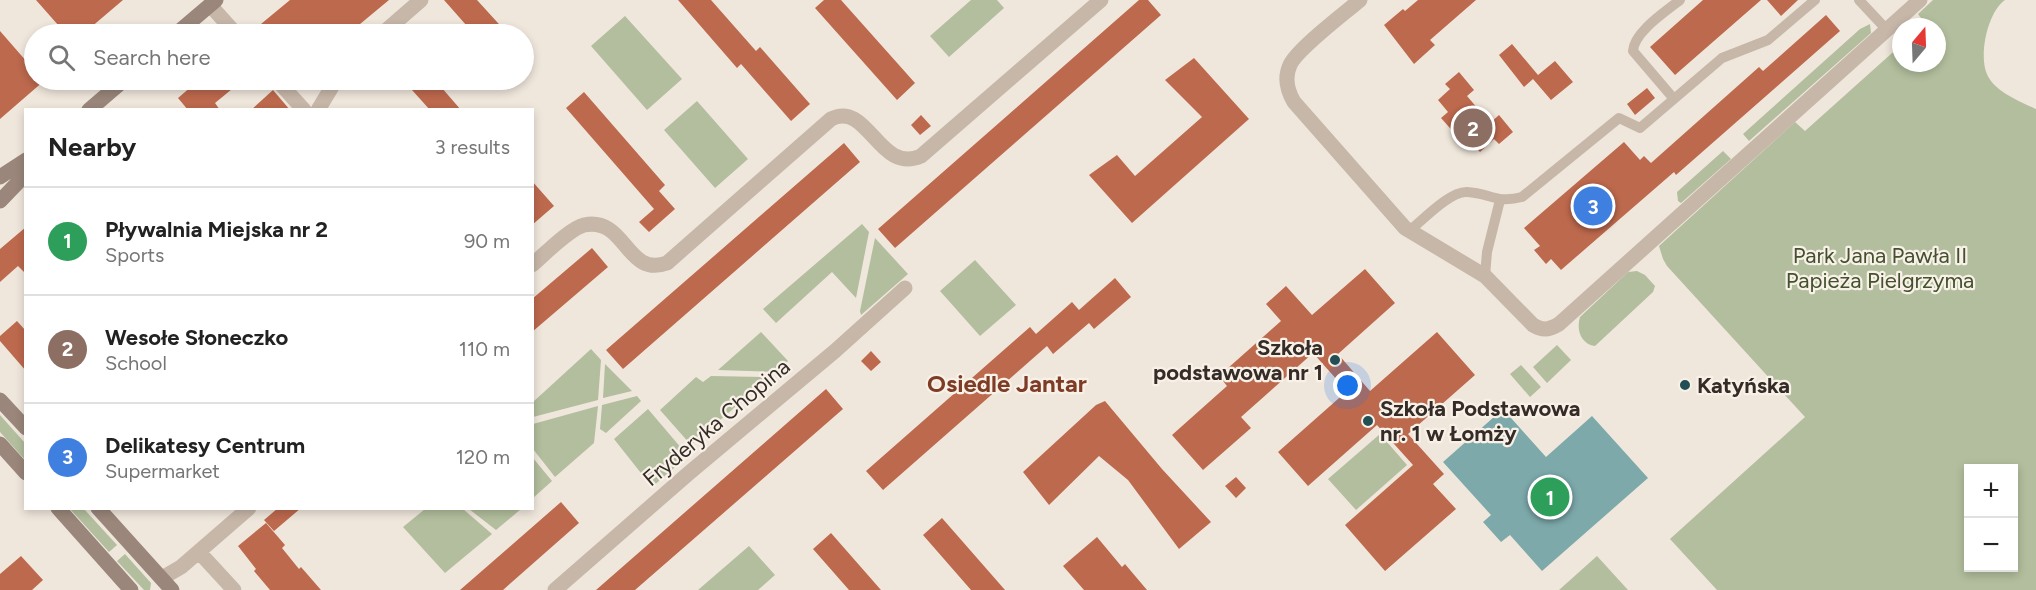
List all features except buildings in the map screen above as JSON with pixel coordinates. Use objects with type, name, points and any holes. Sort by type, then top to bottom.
[{"type":"street","points":[[393,24],[421,0]]},
{"type":"street","points":[[534,263],[582,225],[604,227],[614,232],[641,262],[650,266],[667,263],[831,119],[838,116],[843,115],[860,123],[894,158],[911,160],[921,156],[1101,0]]},
{"type":"street","points":[[1360,0],[1293,59],[1287,76],[1289,93],[1300,111],[1409,231],[1485,276],[1540,330],[1550,329],[1559,324],[1920,0]]},
{"type":"street","points":[[188,24],[213,3],[229,24]]},
{"type":"street","points":[[91,108],[112,90]]},
{"type":"street","points":[[286,90],[302,108]]},
{"type":"street","points":[[319,108],[330,90]]},
{"type":"street","points":[[0,177],[24,160]]},
{"type":"street","points":[[0,201],[24,176]]},
{"type":"street","name":"Fryderyka Chopina","points":[[555,590],[689,473],[835,351],[905,288]]},
{"type":"street","points":[[0,399],[24,426]]},
{"type":"street","points":[[0,444],[24,471]]},
{"type":"street","points":[[60,510],[131,590]]},
{"type":"street","points":[[100,510],[167,584],[181,567],[247,510]]},
{"type":"street","points":[[199,552],[234,590]]},
{"type":"lane","points":[[1674,99],[1633,51],[1635,40],[1680,0]]},
{"type":"lane","points":[[1409,231],[1455,194],[1465,192],[1500,200],[1522,197],[1619,118],[1640,128],[1726,54],[1756,46],[1768,40],[1815,0]]},
{"type":"lane","points":[[1859,0],[1887,30]]},
{"type":"lane","points":[[1485,276],[1486,252],[1500,200]]},
{"type":"green space","points":[[971,0],[997,0],[1004,8],[949,57],[930,36]]},
{"type":"green space","name":"Park Jana Pawła II Papieża Pielgrzyma","points":[[1933,0],[2005,0],[1993,15],[1989,25],[1984,49],[1986,70],[1989,78],[1998,88],[2036,109],[2036,590],[1717,590],[1670,539],[1805,417],[1667,266],[1659,246],[1795,122],[1805,131],[1892,53],[1892,72],[1946,72],[1946,18],[1921,18],[1918,14]]},
{"type":"green space","points":[[625,16],[682,79],[647,110],[591,46]]},
{"type":"green space","points":[[1870,24],[1871,33],[1749,141],[1743,134],[1860,29]]},
{"type":"green space","points":[[697,101],[748,159],[715,188],[664,130]]},
{"type":"green space","points":[[1723,151],[1731,159],[1681,203],[1678,201],[1677,192]]},
{"type":"green space","points":[[862,224],[869,232],[856,298],[832,272],[776,323],[763,309]]},
{"type":"green space","points":[[875,238],[908,274],[861,315],[860,311]]},
{"type":"green space","points":[[975,260],[1016,305],[980,336],[940,291]]},
{"type":"green space","points":[[1637,271],[1645,275],[1655,286],[1653,292],[1595,346],[1590,345],[1579,331],[1580,317],[1628,272]]},
{"type":"green space","points":[[761,332],[788,361],[777,372],[718,370]]},
{"type":"green space","points":[[1557,345],[1571,360],[1547,383],[1533,367]]},
{"type":"green space","points":[[591,349],[601,360],[598,400],[534,417],[534,401]]},
{"type":"green space","points":[[605,364],[632,391],[603,398]]},
{"type":"green space","points":[[1521,365],[1541,387],[1530,397],[1510,374]]},
{"type":"green space","points":[[711,376],[770,377],[691,445],[660,410],[696,377],[703,382]]},
{"type":"green space","points":[[637,396],[641,401],[606,433],[600,429],[602,405]]},
{"type":"green space","points":[[598,406],[594,443],[555,477],[534,450],[534,424]]},
{"type":"green space","points":[[648,409],[688,456],[652,487],[614,439]]},
{"type":"green space","points":[[0,415],[24,442],[24,459],[0,432]]},
{"type":"green space","points":[[1380,434],[1407,465],[1356,510],[1328,479]]},
{"type":"green space","points":[[534,459],[552,481],[534,497]]},
{"type":"green space","points":[[71,510],[85,510],[117,545],[109,552]]},
{"type":"green space","points":[[424,510],[464,510],[492,534],[445,573],[403,527]]},
{"type":"green space","points":[[470,510],[520,510],[496,530]]},
{"type":"green space","points":[[749,546],[775,575],[758,590],[698,590]]},
{"type":"green space","points":[[125,554],[151,583],[150,590],[144,590],[117,561]]},
{"type":"green space","points":[[1597,556],[1628,590],[1559,590]]},
{"type":"water","points":[[1503,409],[1546,457],[1592,416],[1648,478],[1542,571],[1510,535],[1501,542],[1483,522],[1491,515],[1443,462]]},
{"type":"place","name":"Wesołe Słoneczko","points":[[1473,128]]},
{"type":"place","name":"Delikatesy Centrum","points":[[1593,206]]},
{"type":"place","name":"Szkoła podstawowa nr 1","points":[[1335,360]]},
{"type":"place","name":"Katyńska","points":[[1685,385]]},
{"type":"place","name":"Szkoła Podstawowa nr. 1 w Łomży","points":[[1368,421]]},
{"type":"place","name":"Pływalnia Miejska nr 2","points":[[1550,497]]},
{"type":"district","name":"Osiedle Jantar","points":[[1007,384]]}]
